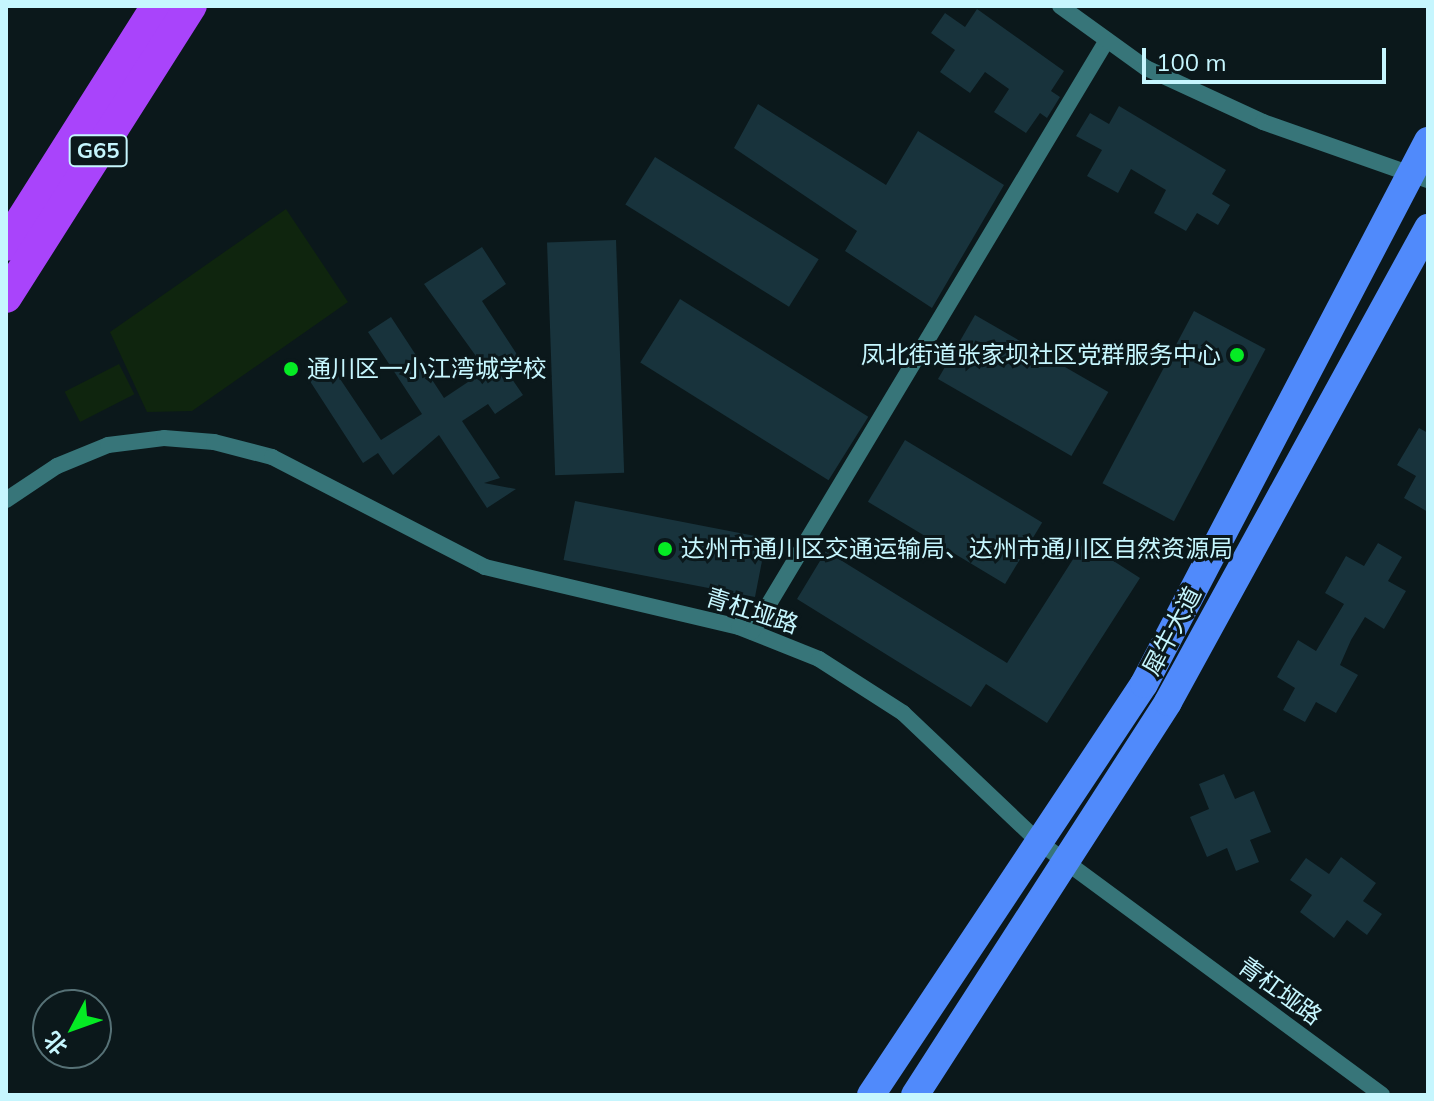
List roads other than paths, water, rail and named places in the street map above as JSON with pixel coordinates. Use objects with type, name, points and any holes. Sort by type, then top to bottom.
[{"type":"highway","name":"G65","points":[[6,245],[157,6]]},
{"type":"highway","name":"G65","points":[[6,297],[191,6]]},
{"type":"main road","name":"犀牛大道","points":[[871,1095],[1144,684],[1420,178],[1428,141]]},
{"type":"main road","name":"犀牛大道","points":[[915,1095],[1168,702],[1428,228]]},
{"type":"street","points":[[1060,6],[1146,68],[1263,122],[1420,178]]},
{"type":"street","points":[[752,632],[1107,40]]},
{"type":"street","name":"青杠垭路","points":[[6,500],[57,466],[108,445],[164,438],[214,442],[272,457],[485,567],[752,632],[819,659],[903,713],[1066,864],[1382,1095]]},
{"type":"place","name":"凤北街道张家坝社区党群服务中心","points":[[1237,355]]},
{"type":"place","name":"通川区一小江湾城学校","points":[[291,369]]},
{"type":"place","name":"达州市通川区交通运输局、达州市通川区自然资源局","points":[[665,549]]}]
